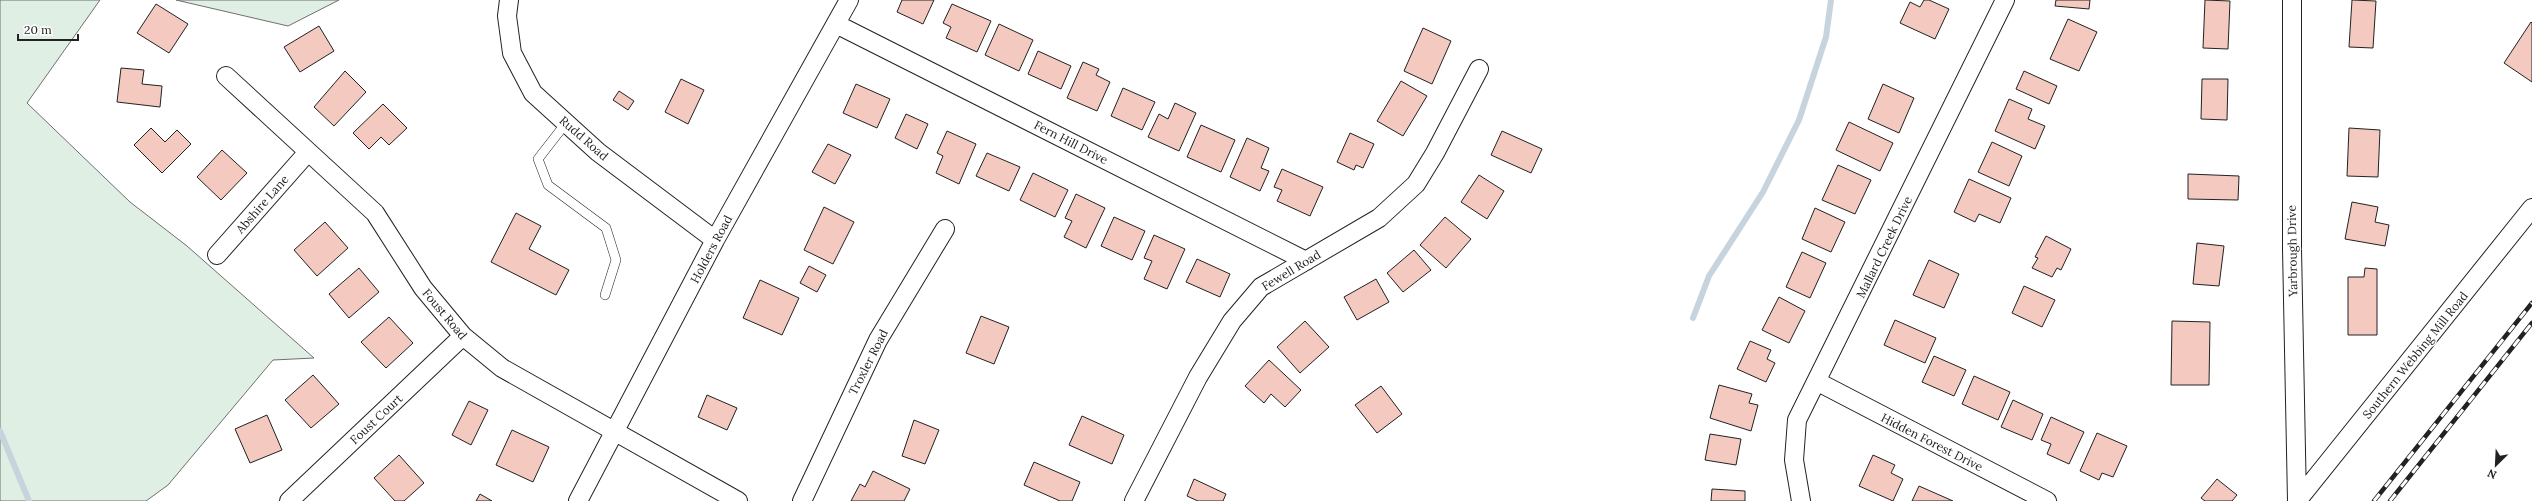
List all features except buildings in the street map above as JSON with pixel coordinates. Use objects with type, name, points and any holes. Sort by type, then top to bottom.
[{"type":"street","name":"Rudd Road","points":[[509,0],[507,16],[512,53],[533,93],[598,152],[715,240]]},
{"type":"street","name":"Holders Road","points":[[578,501],[715,240],[849,0]]},
{"type":"street","name":"Mallard Creek Drive","points":[[1801,501],[1794,460],[1797,420],[1818,382],[2005,0]]},
{"type":"street","name":"Yarbrough Drive","points":[[2292,0],[2292,249],[2297,501]]},
{"type":"street","name":"Fern Hill Drive","points":[[836,24],[1306,261]]},
{"type":"street","name":"Fewell Road","points":[[1134,501],[1198,377],[1232,320],[1261,287],[1379,218],[1416,184],[1435,153],[1479,69]]},
{"type":"street","name":"Foust Road","points":[[226,76],[375,213],[423,288],[463,336],[502,368],[738,501]]},
{"type":"street","name":"Abshire Lane","points":[[217,256],[308,152]]},
{"type":"street","name":"Southern Webbing Mill Road","points":[[2297,501],[2532,208]]},
{"type":"street","name":"Troxler Road","points":[[802,501],[878,340],[945,229]]},
{"type":"street","name":"Foust Court","points":[[289,501],[463,336]]},
{"type":"street","name":"Hidden Forest Drive","points":[[1818,382],[2047,501]]},
{"type":"lane","points":[[566,123],[538,160],[548,185],[606,228],[616,260],[605,294]]},
{"type":"green space","points":[[0,0],[100,0],[27,103],[130,202],[187,246],[314,358],[273,360],[168,485],[146,501],[0,501]]},
{"type":"green space","points":[[176,0],[339,0],[288,26]]},
{"type":"waterway","points":[[1693,318],[1709,276],[1763,192],[1799,120],[1826,37],[1831,0]]},
{"type":"waterway","points":[[0,431],[29,501]]},
{"type":"railway","points":[[2374,501],[2532,303]]},
{"type":"railway","points":[[2390,501],[2532,323]]}]
